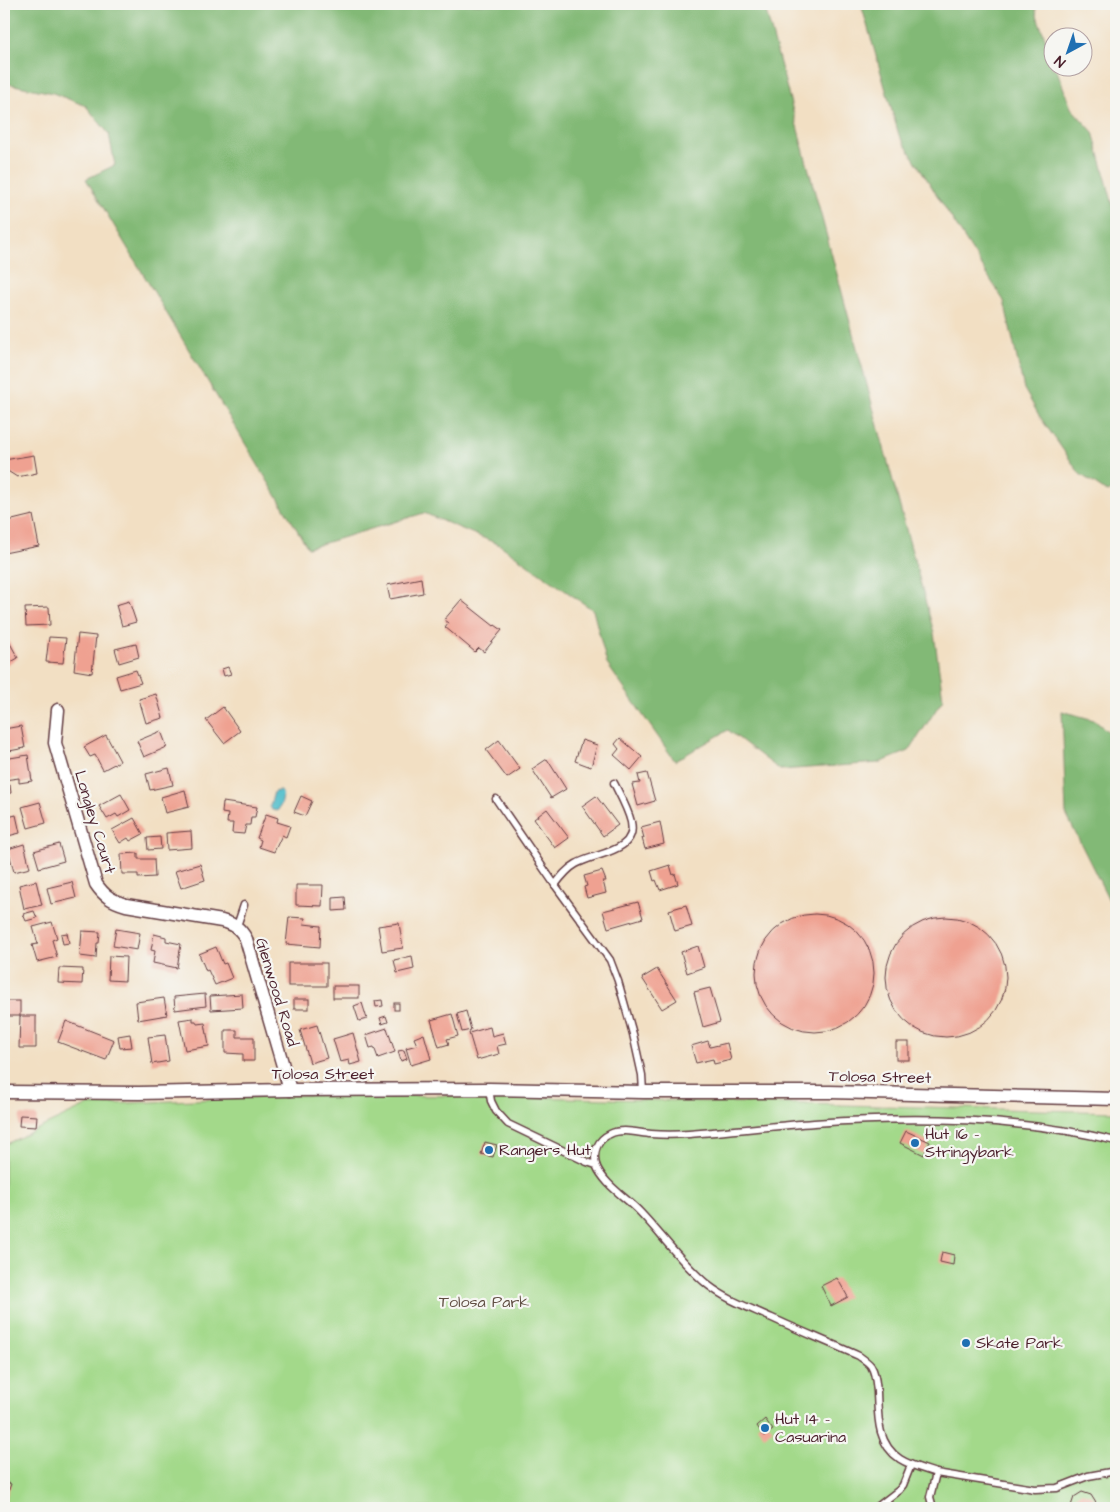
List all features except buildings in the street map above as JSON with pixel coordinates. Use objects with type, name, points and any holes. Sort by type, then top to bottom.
[{"type":"street","name":"Longley Court","points":[[58,710],[55,743],[96,884],[102,892],[108,899],[126,906],[222,921],[237,926]]},
{"type":"street","name":"Glenwood Road","points":[[237,926],[246,940],[290,1090]]},
{"type":"street","name":"Tolosa Street","points":[[4,1092],[139,1093],[489,1089],[643,1092],[830,1092],[1116,1099]]},
{"type":"lane","points":[[555,885],[565,872],[576,864],[593,856],[618,849],[625,845],[629,839],[632,831],[631,821],[614,783]]},
{"type":"lane","points":[[496,799],[555,885],[610,960],[633,1034],[642,1075],[643,1092]]},
{"type":"lane","name":"Glenwood Road","points":[[237,926],[244,905]]},
{"type":"lane","points":[[489,1089],[491,1101],[508,1124],[596,1165]]},
{"type":"lane","points":[[1116,1141],[1029,1125],[919,1119],[815,1123],[687,1134],[650,1134],[623,1131],[608,1134],[601,1140],[595,1152],[596,1165],[606,1180],[640,1211],[668,1245],[696,1274],[717,1291],[743,1305],[859,1356],[870,1364],[875,1372],[880,1434],[891,1452],[899,1458],[911,1465],[936,1472],[1036,1489],[1056,1488],[1088,1476],[1116,1471]]},
{"type":"lane","points":[[877,1507],[899,1490],[911,1465]]},
{"type":"lane","points":[[933,1508],[930,1497],[936,1472]]},
{"type":"green space","points":[[4,4],[764,4],[934,633],[943,699],[909,751],[879,763],[780,770],[728,730],[675,761],[607,664],[593,610],[500,545],[424,513],[308,548],[86,179],[115,165],[109,134],[86,106],[53,93],[4,83]]},
{"type":"green space","points":[[861,4],[1035,4],[1042,30],[1042,78],[1060,78],[1071,108],[1093,132],[1116,216],[1116,488],[1107,492],[1080,474],[1040,417],[1024,389],[1004,301],[899,135]]},
{"type":"green space","points":[[1062,711],[1094,720],[1116,738],[1116,914],[1066,814]]},
{"type":"green space","name":"Tolosa Park","points":[[298,1095],[489,1096],[1116,1112],[1116,1508],[4,1508],[4,1145],[88,1105]]},
{"type":"water","points":[[281,791],[283,798],[277,811],[272,810],[270,806],[274,792]]},
{"type":"place","name":"Hut 16 - Stringybark","points":[[915,1143]]},
{"type":"place","name":"Rangers Hut","points":[[489,1150]]},
{"type":"place","name":"Skate Park","points":[[966,1343]]},
{"type":"place","name":"Hut 14 - Casuarina","points":[[765,1428]]}]
